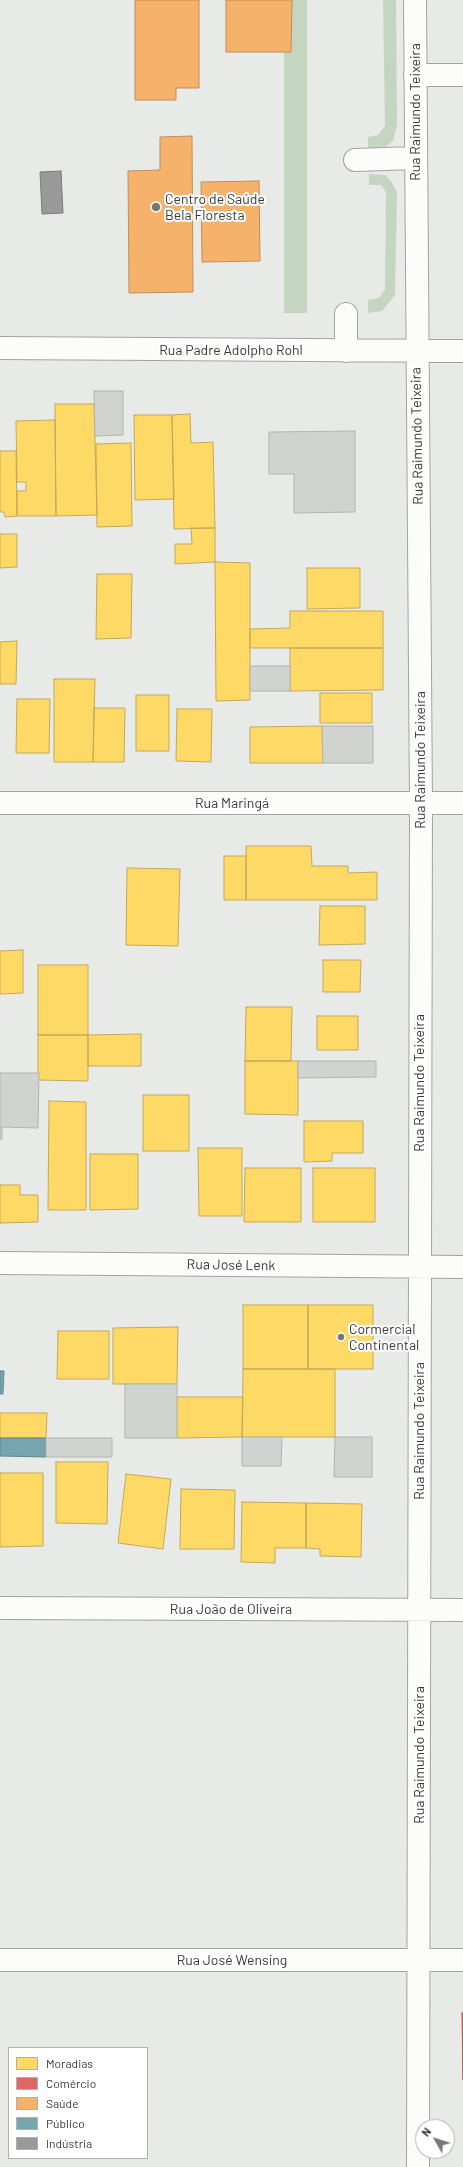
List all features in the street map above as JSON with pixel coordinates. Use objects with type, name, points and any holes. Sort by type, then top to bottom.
[{"type":"street","name":"Rua Raimundo Teixeira","points":[[415,0],[416,351],[421,803],[418,1266],[420,1610],[418,2167]]},
{"type":"street","points":[[415,75],[463,75]]},
{"type":"street","points":[[355,160],[415,158]]},
{"type":"street","points":[[346,314],[346,351]]},
{"type":"street","name":"Rua Padre Adolpho Rohl","points":[[0,348],[463,351]]},
{"type":"street","name":"Rua Maringá","points":[[0,803],[463,803]]},
{"type":"street","name":"Rua José Lenk","points":[[0,1263],[463,1267]]},
{"type":"street","name":"Rua João de Oliveira","points":[[0,1608],[463,1610]]},
{"type":"street","name":"Rua José Wensing","points":[[0,1960],[463,1960]]},
{"type":"green space","points":[[292,0],[307,0],[307,313],[284,313],[284,52],[291,52]]},
{"type":"green space","points":[[383,0],[396,0],[397,125],[393,141],[385,147],[368,148],[368,137],[378,135],[385,126]]},
{"type":"green space","points":[[369,174],[385,175],[392,182],[397,193],[395,295],[382,311],[368,313],[368,300],[379,298],[385,289],[386,192],[381,185],[369,185]]},
{"type":"building: Moradias","points":[[55,404],[94,404],[97,515],[56,516]]},
{"type":"building: Moradias","points":[[190,414],[191,443],[213,442],[215,528],[174,529],[172,415]]},
{"type":"building: Moradias","points":[[134,415],[172,415],[174,499],[135,500]]},
{"type":"building: Moradias","points":[[55,420],[56,516],[17,516],[17,491],[26,491],[26,482],[17,482],[16,421]]},
{"type":"building: Moradias","points":[[131,443],[132,526],[97,527],[96,444]]},
{"type":"building: Moradias","points":[[0,451],[16,451],[17,516],[5,517],[4,512],[0,512]]},
{"type":"building: Moradias","points":[[191,528],[215,528],[215,562],[175,564],[175,544],[192,544]]},
{"type":"building: Moradias","points":[[0,534],[17,534],[17,567],[0,568]]},
{"type":"building: Moradias","points":[[215,562],[250,563],[250,700],[216,701]]},
{"type":"building: Moradias","points":[[307,568],[360,568],[360,608],[307,609]]},
{"type":"building: Moradias","points":[[97,574],[132,574],[131,638],[96,639]]},
{"type":"building: Moradias","points":[[290,611],[383,611],[383,648],[250,648],[250,629],[290,628]]},
{"type":"building: Moradias","points":[[17,641],[16,684],[0,684],[0,642]]},
{"type":"building: Moradias","points":[[290,648],[383,648],[383,690],[290,691]]},
{"type":"building: Moradias","points":[[54,679],[95,679],[93,762],[54,762]]},
{"type":"building: Moradias","points":[[320,693],[372,693],[372,723],[320,723]]},
{"type":"building: Moradias","points":[[136,695],[169,695],[169,751],[136,751]]},
{"type":"building: Moradias","points":[[17,699],[50,699],[49,753],[16,753]]},
{"type":"building: Moradias","points":[[94,708],[125,708],[124,762],[93,762]]},
{"type":"building: Moradias","points":[[177,709],[212,709],[211,762],[176,761]]},
{"type":"building: Moradias","points":[[322,726],[323,763],[250,763],[250,727]]},
{"type":"building: Moradias","points":[[246,846],[311,846],[312,866],[348,866],[348,873],[377,872],[377,900],[246,900]]},
{"type":"building: Moradias","points":[[224,856],[246,856],[246,900],[224,900]]},
{"type":"building: Moradias","points":[[127,868],[180,869],[178,946],[126,945]]},
{"type":"building: Moradias","points":[[320,906],[365,906],[365,944],[319,945]]},
{"type":"building: Moradias","points":[[23,950],[23,993],[0,994],[0,951]]},
{"type":"building: Moradias","points":[[323,960],[361,960],[360,992],[323,992]]},
{"type":"building: Moradias","points":[[38,965],[88,965],[88,1035],[38,1035]]},
{"type":"building: Moradias","points":[[246,1007],[292,1007],[291,1061],[245,1061]]},
{"type":"building: Moradias","points":[[317,1016],[358,1016],[358,1050],[317,1050]]},
{"type":"building: Moradias","points":[[141,1034],[141,1066],[88,1066],[88,1035]]},
{"type":"building: Moradias","points":[[38,1035],[88,1035],[88,1081],[38,1080]]},
{"type":"building: Moradias","points":[[245,1061],[298,1061],[298,1115],[245,1114]]},
{"type":"building: Moradias","points":[[143,1095],[189,1095],[189,1151],[143,1151]]},
{"type":"building: Moradias","points":[[49,1101],[86,1102],[86,1210],[48,1210]]},
{"type":"building: Moradias","points":[[304,1121],[363,1121],[363,1153],[332,1153],[332,1161],[304,1162]]},
{"type":"building: Moradias","points":[[198,1148],[242,1148],[242,1216],[199,1216]]},
{"type":"building: Moradias","points":[[90,1154],[138,1154],[138,1209],[90,1210]]},
{"type":"building: Moradias","points":[[245,1168],[301,1168],[301,1222],[244,1222]]},
{"type":"building: Moradias","points":[[313,1168],[375,1168],[375,1222],[313,1222]]},
{"type":"building: Moradias","points":[[0,1185],[20,1185],[20,1195],[38,1195],[38,1222],[0,1223]]},
{"type":"building: Moradias","points":[[243,1305],[308,1305],[308,1369],[243,1369]]},
{"type":"building: Moradias","name":"Cormercial Continental","points":[[308,1305],[373,1305],[373,1369],[308,1369]]},
{"type":"building: Moradias","points":[[178,1327],[177,1384],[113,1384],[113,1328]]},
{"type":"building: Moradias","points":[[58,1331],[109,1331],[109,1379],[57,1379]]},
{"type":"building: Moradias","points":[[243,1369],[335,1369],[335,1437],[242,1437]]},
{"type":"building: Moradias","points":[[177,1397],[243,1397],[242,1437],[177,1438]]},
{"type":"building: Moradias","points":[[0,1413],[47,1413],[46,1438],[0,1438]]},
{"type":"building: Moradias","points":[[56,1462],[108,1462],[107,1524],[56,1523]]},
{"type":"building: Moradias","points":[[0,1473],[43,1473],[43,1546],[0,1547]]},
{"type":"building: Moradias","points":[[126,1474],[171,1479],[163,1549],[118,1543]]},
{"type":"building: Moradias","points":[[181,1489],[235,1490],[234,1549],[180,1549]]},
{"type":"building: Moradias","points":[[242,1502],[306,1503],[306,1548],[275,1548],[275,1563],[241,1562]]},
{"type":"building: Moradias","points":[[306,1503],[362,1504],[361,1557],[320,1556],[320,1549],[306,1548]]},
{"type":"building: Comércio","points":[[462,2013],[463,2013],[463,2080]]},
{"type":"building: Saúde","points":[[135,0],[199,0],[199,88],[176,88],[176,100],[135,100]]},
{"type":"building: Saúde","points":[[226,0],[292,0],[291,52],[226,52]]},
{"type":"building: Saúde","points":[[192,136],[193,292],[129,293],[128,171],[160,170],[160,137]]},
{"type":"building: Saúde","points":[[259,181],[260,261],[202,262],[201,182]]},
{"type":"building: Público","points":[[0,1371],[4,1371],[3,1394],[0,1394]]},
{"type":"building: Público","points":[[0,1438],[46,1438],[46,1457],[0,1456]]},
{"type":"building: Indústria","points":[[61,171],[63,213],[42,214],[40,172]]},
{"type":"building: Outros","points":[[94,391],[123,391],[123,435],[95,436]]},
{"type":"building: Outros","points":[[355,431],[355,512],[294,513],[294,474],[269,474],[269,432]]},
{"type":"building: Outros","points":[[250,666],[290,666],[290,691],[250,691]]},
{"type":"building: Outros","points":[[322,726],[373,726],[373,763],[323,763]]},
{"type":"building: Outros","points":[[298,1061],[376,1061],[376,1077],[298,1078]]},
{"type":"building: Outros","points":[[0,1073],[39,1073],[38,1128],[2,1127],[2,1139],[0,1139]]},
{"type":"building: Outros","points":[[125,1384],[177,1384],[177,1438],[125,1438]]},
{"type":"building: Outros","points":[[242,1437],[282,1437],[281,1466],[242,1466]]},
{"type":"building: Outros","points":[[335,1437],[372,1437],[372,1477],[334,1477]]},
{"type":"building: Outros","points":[[46,1438],[112,1438],[112,1457],[46,1457]]},
{"type":"place","name":"Centro de Saúde Bela Floresta","points":[[156,207]]},
{"type":"place","name":"Cormercial Continental","points":[[341,1337]]}]
